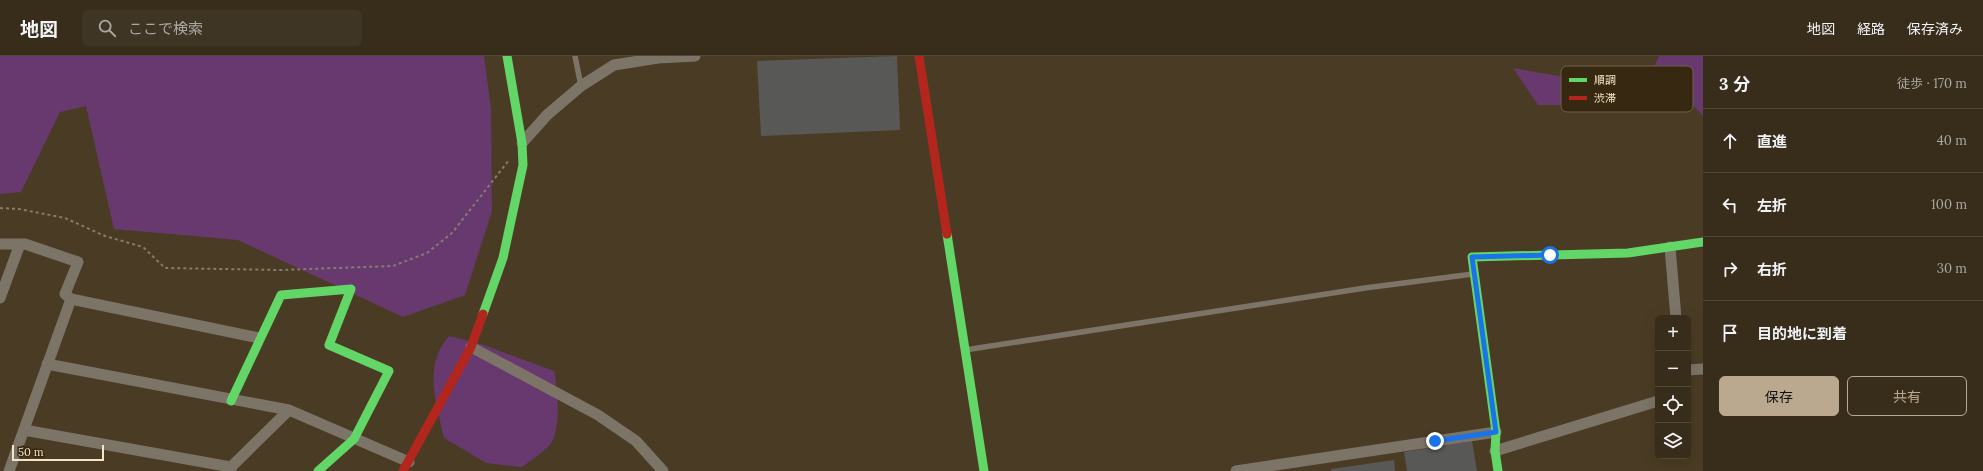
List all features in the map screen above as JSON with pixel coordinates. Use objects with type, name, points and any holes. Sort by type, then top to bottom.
[{"type":"street","points":[[47,364],[231,401],[288,410],[354,439],[406,466],[472,347],[503,258],[523,165],[522,142],[507,56]]},
{"type":"street","points":[[522,142],[547,115],[580,86],[614,65],[658,57],[695,56]]},
{"type":"street","points":[[919,56],[984,471]]},
{"type":"street","points":[[1498,471],[1495,451],[1496,432],[1472,257],[1628,253],[1703,242]]},
{"type":"street","points":[[0,244],[26,244],[78,262],[65,294],[70,299],[259,338]]},
{"type":"street","points":[[0,298],[20,244]]},
{"type":"street","points":[[1670,247],[1676,315]]},
{"type":"street","points":[[231,401],[259,338],[281,295],[351,289],[329,345],[389,371],[354,439],[318,471]]},
{"type":"street","points":[[9,471],[70,299]]},
{"type":"street","points":[[472,347],[598,415],[636,441],[663,471]]},
{"type":"street","points":[[1691,370],[1703,369]]},
{"type":"street","points":[[1495,451],[1655,402]]},
{"type":"street","points":[[24,430],[231,469],[288,410]]},
{"type":"street","points":[[1236,471],[1496,432]]},
{"type":"lane","points":[[575,56],[580,86]]},
{"type":"lane","points":[[965,350],[1365,288],[1475,273]]},
{"type":"path","points":[[0,208],[19,209],[65,218],[105,236],[143,247],[165,268],[280,270],[393,266],[427,253],[452,233],[522,142]]},
{"type":"shaded area","points":[[0,56],[484,56],[491,109],[492,211],[465,295],[403,317],[238,240],[114,229],[86,106],[60,112],[21,192],[0,194]]},
{"type":"shaded area","points":[[1659,56],[1703,56],[1703,116],[1693,105],[1693,66],[1655,66]]},
{"type":"shaded area","points":[[1513,68],[1561,76],[1561,105],[1538,105]]},
{"type":"shaded area","points":[[449,336],[484,345],[554,371],[558,399],[556,431],[549,446],[522,467],[486,463],[444,438],[435,398],[434,372],[436,359],[441,347]]},
{"type":"building","points":[[897,56],[900,130],[761,136],[757,61]]},
{"type":"building","points":[[1472,441],[1477,471],[1407,471],[1404,452]]},
{"type":"building","points":[[1394,460],[1395,471],[1331,471],[1331,469]]},
{"type":"traffic: fast","points":[[483,314],[503,258],[523,165],[522,143],[507,56]]},
{"type":"traffic: fast","points":[[947,234],[984,471]]},
{"type":"traffic: fast","points":[[1498,471],[1495,451],[1496,432],[1472,257],[1628,253],[1703,242]]},
{"type":"traffic: fast","points":[[231,401],[281,295],[351,289],[329,345],[389,371],[354,439],[318,471]]},
{"type":"traffic: jam","points":[[919,56],[947,234]]},
{"type":"traffic: jam","points":[[403,471],[471,347],[483,314]]},
{"type":"route","points":[[1435,441],[1496,432],[1472,257],[1550,255]]}]
